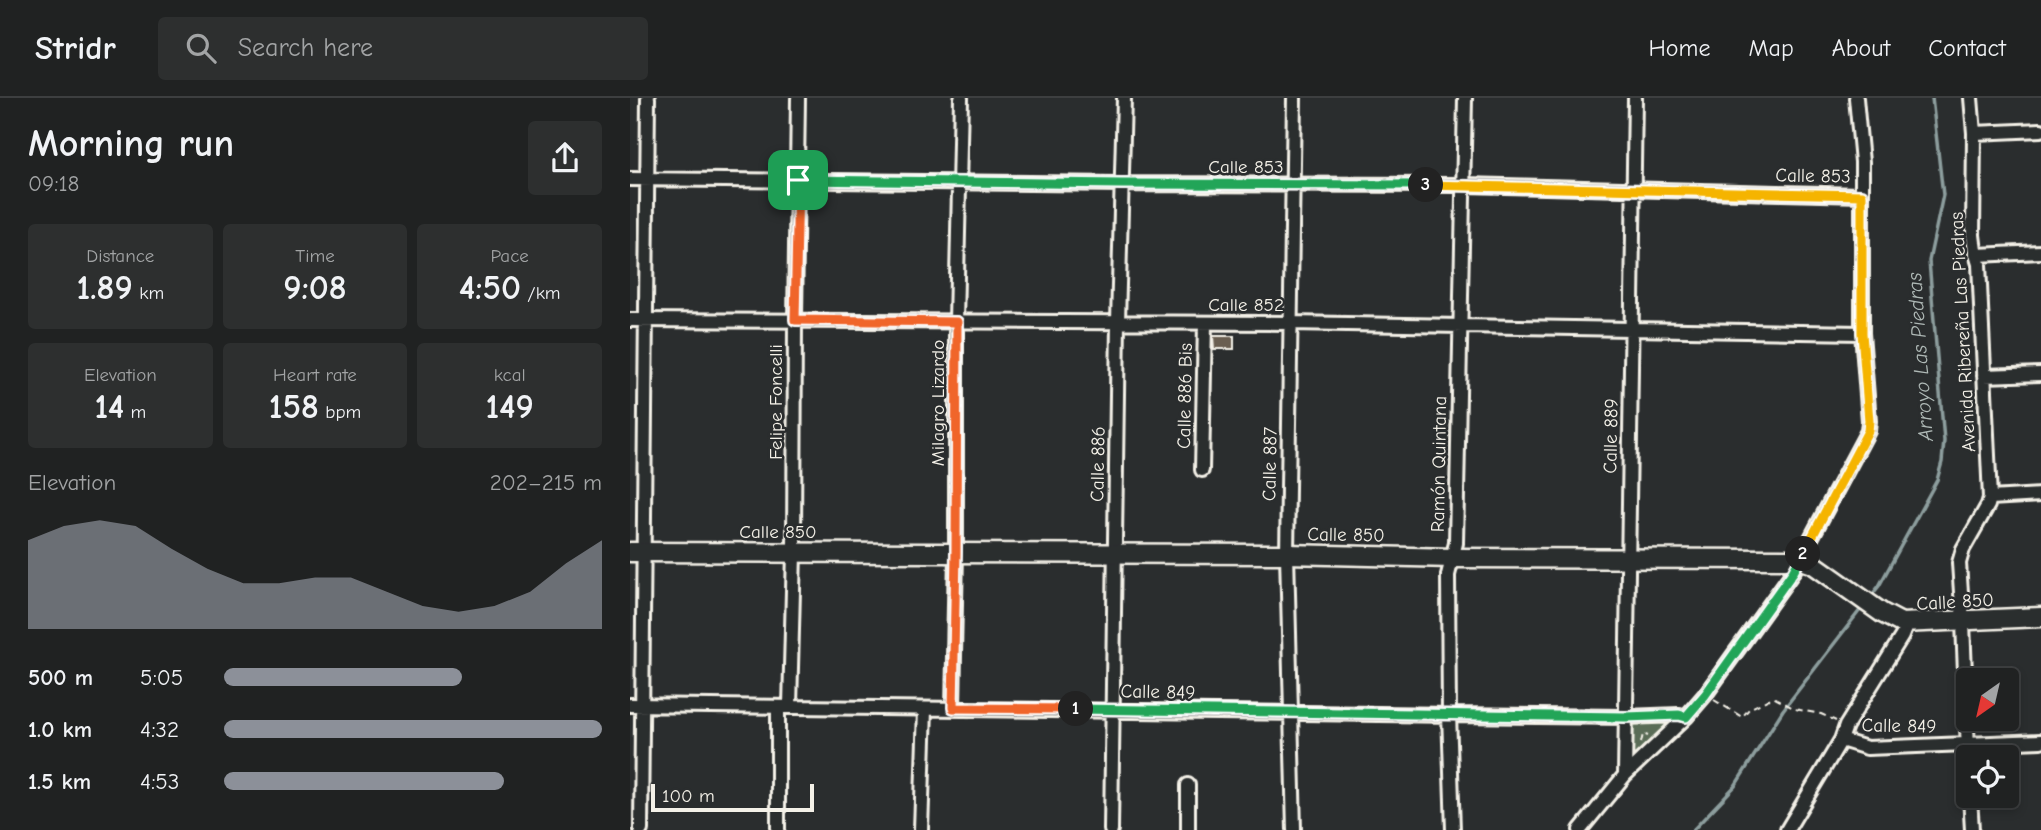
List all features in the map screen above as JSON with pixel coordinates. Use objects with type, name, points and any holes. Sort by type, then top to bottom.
[{"type":"main road","name":"Calle 850","points":[[637,552],[1800,559],[1812,564],[1895,621],[1907,624],[2041,617]]},
{"type":"street","points":[[641,830],[636,705],[637,552],[646,320],[648,98]]},
{"type":"street","name":"Felipe Foncelli","points":[[778,830],[794,552],[799,98]]},
{"type":"street","name":"Milagro Lizardo","points":[[953,708],[961,98]]},
{"type":"street","name":"Calle 886","points":[[1111,830],[1124,98]]},
{"type":"street","name":"Calle 887","points":[[1294,98],[1287,554],[1294,830]]},
{"type":"street","name":"Ramón Quintana","points":[[1453,830],[1448,575],[1456,543],[1465,98]]},
{"type":"street","name":"Calle 889","points":[[1625,775],[1635,98]]},
{"type":"street","points":[[1580,830],[1625,775],[1686,717],[1705,695],[1793,572],[1868,431],[1862,333],[1862,162],[1856,98]]},
{"type":"street","name":"Avenida Ribereña Las Piedras","points":[[1963,622],[1960,555],[1990,498],[1977,255],[1973,235],[1974,133],[1971,98]]},
{"type":"street","points":[[1974,133],[2041,130]]},
{"type":"street","name":"Calle 853","points":[[630,178],[1465,185],[1862,195]]},
{"type":"street","points":[[1977,255],[2041,252]]},
{"type":"street","name":"Calle 852","points":[[630,320],[1290,323],[1862,333]]},
{"type":"street","name":"Calle 886 Bis","points":[[1202,470],[1205,323]]},
{"type":"street","points":[[1984,376],[2041,374]]},
{"type":"street","points":[[1990,498],[2041,495]]},
{"type":"street","points":[[1963,622],[1967,744]]},
{"type":"street","points":[[1787,830],[1907,624]]},
{"type":"street","name":"Calle 849","points":[[636,705],[1686,717]]},
{"type":"street","points":[[921,830],[925,709]]},
{"type":"street","name":"Calle 849","points":[[1841,740],[1867,748],[2041,741]]},
{"type":"street","points":[[1188,785],[1188,830]]},
{"type":"street","points":[[1971,808],[1972,830]]},
{"type":"path","points":[[1705,695],[1742,717],[1749,709],[1773,697],[1795,709],[1821,714],[1846,726]]},
{"type":"green space","points":[[1630,722],[1670,722],[1671,725],[1629,765]]},
{"type":"building","points":[[1213,336],[1234,336],[1234,349],[1214,349]]},
{"type":"waterway","name":"Arroyo Las Piedras","points":[[1871,596],[1937,480],[1942,462],[1944,441],[1929,261],[1943,195],[1932,98]]},
{"type":"waterway","name":"Arroyo Las Piedras","points":[[1693,830],[1735,786],[1783,710],[1864,605]]},
{"type":"route","points":[[798,180],[1465,185],[1862,195],[1862,333],[1868,431],[1793,572],[1705,695],[1686,717],[953,708],[957,322],[795,320],[798,180]]}]
